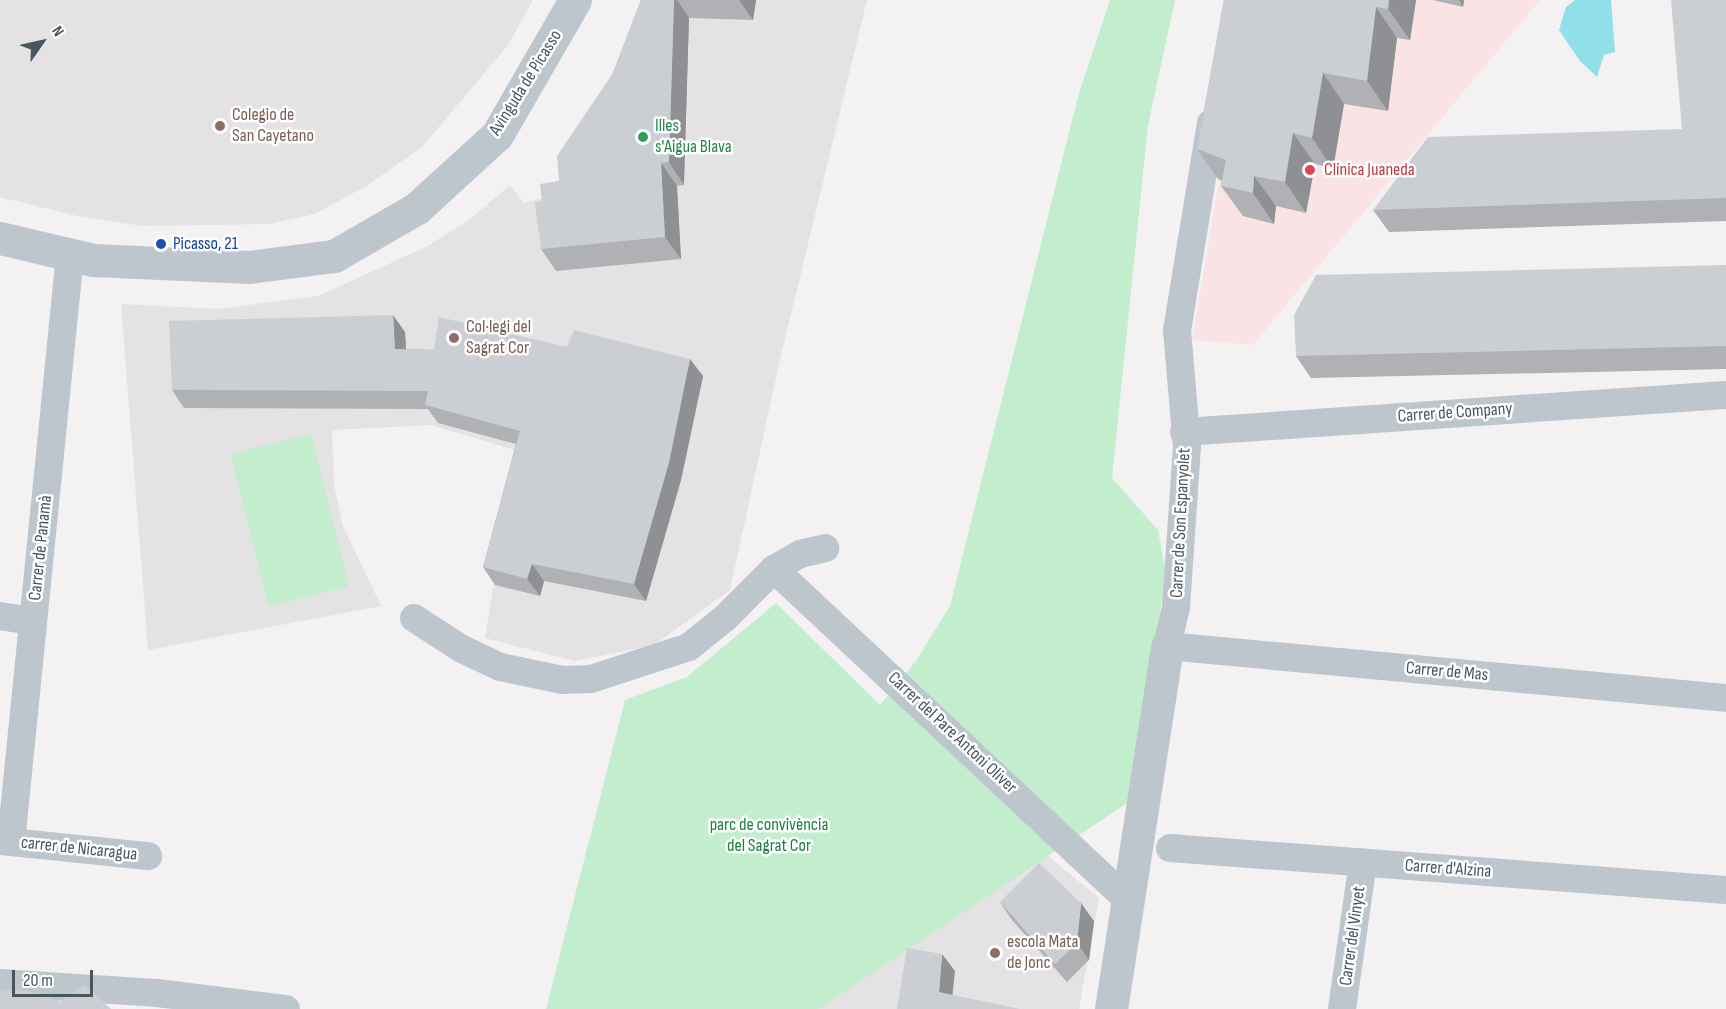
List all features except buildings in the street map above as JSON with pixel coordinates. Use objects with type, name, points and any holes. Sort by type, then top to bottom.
[{"type":"street","name":"Avinguda de Picasso","points":[[0,238],[93,260],[249,267],[334,256],[417,208],[497,135],[576,0]]},
{"type":"street","name":"Carrer de Son Espanyolet","points":[[1111,1009],[1167,646],[1176,607],[1187,446],[1177,330],[1216,94]]},
{"type":"street","name":"Carrer de Panamà","points":[[6,841],[33,621],[70,255]]},
{"type":"street","name":"Carrer de Company","points":[[1184,432],[1726,395]]},
{"type":"street","points":[[414,618],[462,649],[500,667],[563,680],[591,679],[688,647],[725,618],[774,569],[800,554],[825,548]]},
{"type":"street","name":"Carrer del Pare Antoni Oliver","points":[[774,569],[1128,900]]},
{"type":"street","points":[[0,616],[33,621]]},
{"type":"street","name":"Carrer de Mas","points":[[1167,646],[1726,698]]},
{"type":"street","name":"carrer de Nicaragua","points":[[6,841],[148,856]]},
{"type":"street","name":"Carrer d'Alzina","points":[[1170,848],[1726,890]]},
{"type":"street","name":"Carrer del Vinyet","points":[[1342,1009],[1363,862]]},
{"type":"street","points":[[0,982],[156,1001],[286,1009]]},
{"type":"shaded area","name":"Colegio de San Cayetano","points":[[0,0],[533,0],[508,45],[422,147],[368,185],[315,214],[268,224],[143,226],[77,216],[0,197]]},
{"type":"shaded area","name":"Col·legi del Sagrat Cor","points":[[756,0],[867,0],[778,368],[730,590],[654,645],[575,661],[485,638],[515,450],[431,425],[332,430],[334,485],[343,526],[381,606],[148,650],[121,304],[217,309],[318,296],[426,247],[469,220],[510,185],[524,203],[560,193],[681,259],[677,186],[685,184],[689,18],[753,20]]},
{"type":"shaded area","name":"Clínica Juaneda","points":[[1250,0],[1540,0],[1253,345],[1192,340]]},
{"type":"shaded area","name":"escola Mata de Jonc","points":[[1047,855],[1099,898],[1079,1009],[819,1009]]},
{"type":"green space","name":"parc de convivència del Sagrat Cor","points":[[1110,0],[1175,0],[1148,125],[1112,478],[1158,530],[1166,574],[1130,801],[819,1009],[546,1009],[625,700],[687,677],[776,603],[880,705],[916,661],[950,606],[1079,93]]},
{"type":"green space","points":[[311,434],[349,586],[268,606],[230,454]]},
{"type":"water","points":[[1575,0],[1611,0],[1615,52],[1604,55],[1597,77],[1580,61],[1559,30],[1566,7]]},
{"type":"place","name":"Colegio de San Cayetano","points":[[220,126]]},
{"type":"place","name":"Illes s'Aigua Blava","points":[[643,137]]},
{"type":"place","name":"Clínica Juaneda","points":[[1310,170]]},
{"type":"place","name":"Picasso, 21","points":[[161,244]]},
{"type":"place","name":"Col·legi del Sagrat Cor","points":[[454,338]]},
{"type":"place","name":"escola Mata de Jonc","points":[[995,953]]}]
